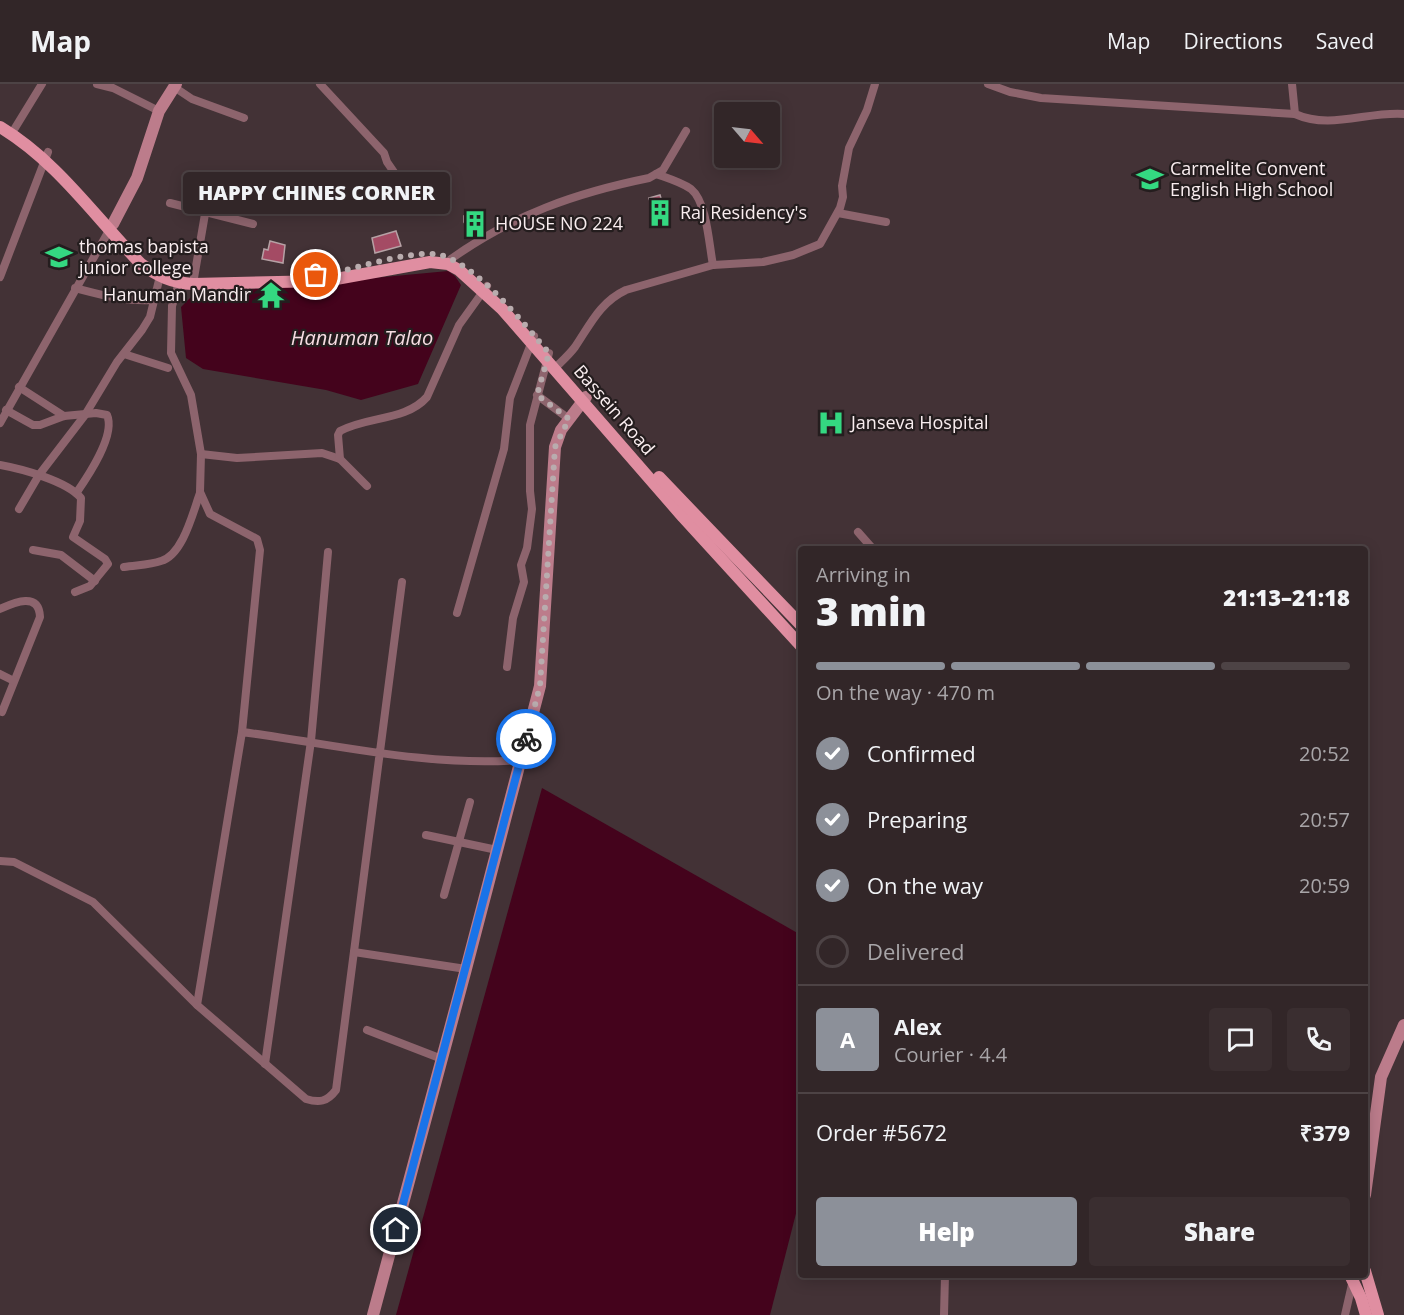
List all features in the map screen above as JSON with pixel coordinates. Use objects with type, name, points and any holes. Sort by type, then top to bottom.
[{"type":"main road","points":[[0,118],[46,155],[111,227],[161,274],[180,280],[325,281],[400,266],[449,262]]},
{"type":"main road","points":[[0,127],[46,155]]},
{"type":"main road","points":[[180,280],[330,274],[416,255],[436,254],[449,262]]},
{"type":"main road","name":"Bassein Road","points":[[449,262],[462,264],[533,338],[683,517],[798,643]]},
{"type":"main road","name":"Bassein Road","points":[[584,400],[798,623]]},
{"type":"main road","points":[[1352,1278],[1366,1315]]},
{"type":"main road","points":[[1367,1278],[1378,1315]]},
{"type":"street","points":[[15,128],[42,84]]},
{"type":"street","points":[[97,84],[113,88],[159,111]]},
{"type":"street","points":[[320,84],[384,153],[387,162],[418,207]]},
{"type":"street","points":[[507,667],[513,618],[524,582],[521,565],[527,548],[532,509],[530,425],[537,395],[552,361],[574,349],[595,315],[614,296],[626,290],[713,265],[763,262],[793,255],[820,244],[838,213],[843,197],[842,186],[849,148],[867,110],[875,84]]},
{"type":"street","points":[[988,84],[1010,92],[1041,98],[1295,114],[1306,119],[1326,121],[1373,114],[1404,114]]},
{"type":"street","points":[[1292,84],[1295,114]]},
{"type":"street","points":[[0,423],[137,178],[159,111],[175,85],[192,99],[244,118]]},
{"type":"street","points":[[449,262],[481,239],[549,204],[650,178],[663,170],[686,131]]},
{"type":"street","points":[[0,278],[46,155]]},
{"type":"street","points":[[656,174],[685,186],[697,197],[702,206],[713,265]]},
{"type":"street","points":[[170,203],[205,214],[253,224]]},
{"type":"street","points":[[838,213],[886,222]]},
{"type":"street","points":[[194,278],[205,214]]},
{"type":"street","points":[[19,509],[39,475],[85,415],[150,316],[161,274]]},
{"type":"street","points":[[124,567],[162,561],[171,556],[188,526],[200,492],[201,454],[191,395],[171,353],[172,306],[180,280]]},
{"type":"street","points":[[75,288],[110,298],[134,301],[153,300]]},
{"type":"street","points":[[340,459],[338,435],[340,431],[407,411],[420,405],[427,397],[459,325],[485,288]]},
{"type":"street","points":[[457,613],[504,448],[510,398],[533,338]]},
{"type":"street","points":[[124,354],[168,368]]},
{"type":"street","points":[[19,387],[64,416]]},
{"type":"street","points":[[537,395],[569,419]]},
{"type":"street","points":[[0,398],[8,407],[33,425],[40,425],[64,416],[103,413],[107,415],[109,419],[106,437],[94,466],[76,492]]},
{"type":"street","points":[[373,1315],[540,686],[555,447],[569,419],[584,400]]},
{"type":"street","points":[[201,454],[237,458],[322,453],[340,459],[367,486]]},
{"type":"street","points":[[0,465],[39,475],[76,492],[81,498],[80,521],[73,537],[105,559],[108,564],[90,586],[75,592]]},
{"type":"street","points":[[197,1005],[242,732],[260,550],[257,539],[210,514],[200,492]]},
{"type":"street","points":[[858,532],[870,546]]},
{"type":"street","points":[[33,550],[61,555],[95,580]]},
{"type":"street","points":[[265,1064],[311,741],[328,552]]},
{"type":"street","points":[[0,861],[14,862],[93,902],[197,1005],[306,1099],[319,1103],[331,1098],[336,1090],[402,582]]},
{"type":"street","points":[[0,609],[14,602],[27,600],[35,603],[40,617],[2,712]]},
{"type":"street","points":[[0,674],[15,681]]},
{"type":"street","points":[[242,732],[457,761],[520,760]]},
{"type":"street","points":[[444,895],[470,802]]},
{"type":"street","points":[[426,835],[497,850]]},
{"type":"street","points":[[354,952],[466,969]]},
{"type":"street","points":[[1368,1173],[1381,1077],[1404,1025]]},
{"type":"street","points":[[367,1030],[442,1059]]},
{"type":"street","points":[[944,1315],[945,1278]]},
{"type":"street","points":[[1345,1315],[1352,1278]]},
{"type":"water","name":"Hanuman Talao","points":[[448,271],[461,285],[418,384],[361,400],[326,390],[203,369],[186,358],[181,307],[193,295]]},
{"type":"water","points":[[542,788],[798,933],[798,1206],[770,1315],[396,1315]]},
{"type":"building","name":"Raj Residency's","points":[[660,195],[667,219],[656,222],[649,198]]},
{"type":"building","name":"HOUSE NO 224","points":[[484,214],[485,230],[469,231],[464,222],[464,216]]},
{"type":"building","points":[[396,231],[401,246],[375,253],[372,238]]},
{"type":"building","points":[[270,241],[285,245],[283,263],[262,259],[264,249],[268,250]]},
{"type":"way so far","points":[[316,275],[416,255],[436,254],[462,264],[476,275],[549,353],[537,395],[569,419],[561,430],[555,447],[540,686],[526,739]]},
{"type":"place","name":"Carmelite Convent English High School","points":[[1150,179]]},
{"type":"place","name":"Raj Residency's","points":[[660,213]]},
{"type":"place","name":"HOUSE NO 224","points":[[475,224]]},
{"type":"place","name":"thomas bapista junior college","points":[[59,257]]},
{"type":"place","name":"HAPPY CHINES CORNER","points":[[316,275]]},
{"type":"place","name":"Hanuman Mandir","points":[[271,295]]},
{"type":"place","name":"Janseva Hospital","points":[[831,423]]},
{"type":"route","points":[[396,1230],[526,739]]}]
